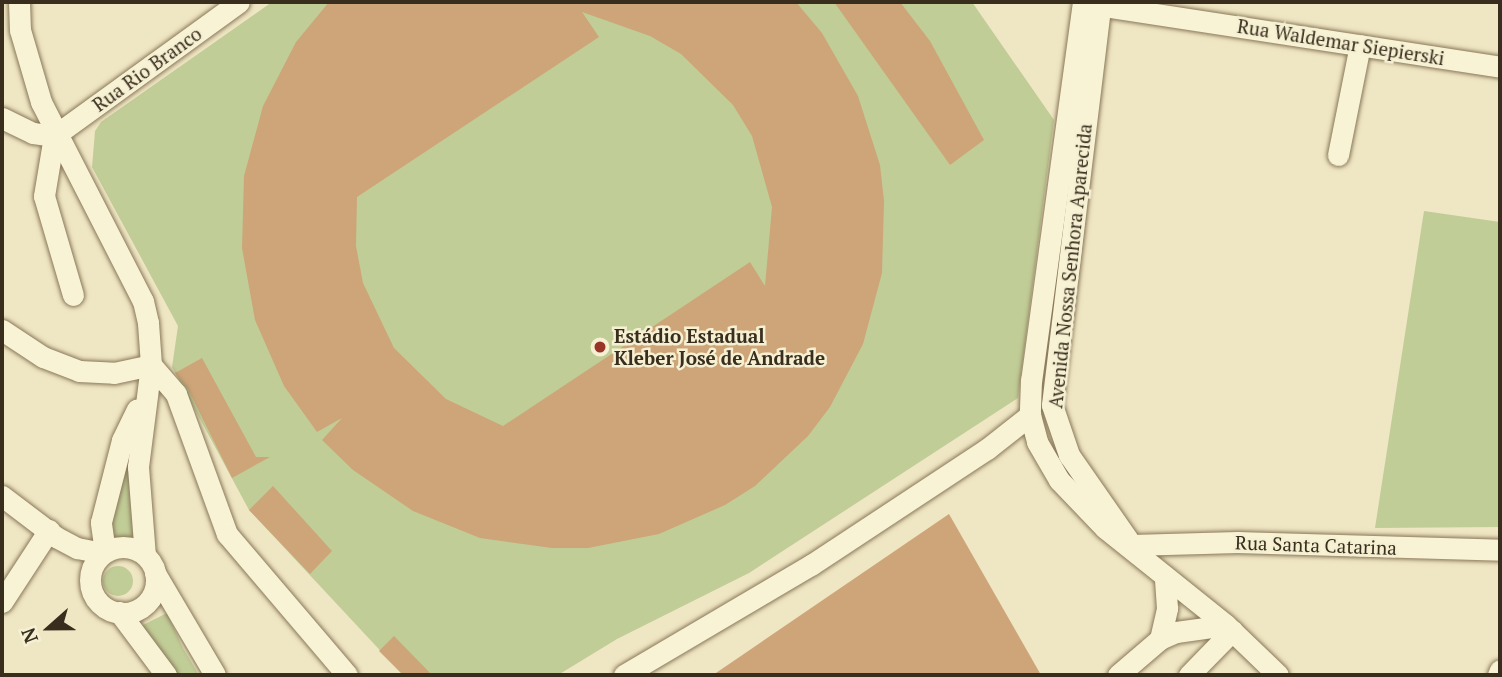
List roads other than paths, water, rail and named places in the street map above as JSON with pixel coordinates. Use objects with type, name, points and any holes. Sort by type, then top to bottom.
[{"type":"street","points":[[19,2],[27,57],[54,136],[143,301],[151,365],[145,395],[138,467],[150,564],[147,602],[119,612]]},
{"type":"street","name":"Rua Rio Branco","points":[[54,136],[239,2]]},
{"type":"street","name":"Rua Waldemar Siepierski","points":[[1156,2],[1182,16]]},
{"type":"street","name":"Rua Waldemar Siepierski","points":[[1100,4],[1500,67]]},
{"type":"street","name":"Avenida Nossa Senhora Aparecida","points":[[1100,4],[1038,322],[1030,415],[1037,442],[1054,475],[1105,528],[1131,545]]},
{"type":"street","name":"Avenida Nossa Senhora Aparecida","points":[[1100,4],[1052,405],[1069,455],[1131,545]]},
{"type":"street","points":[[1338,155],[1360,45]]},
{"type":"street","points":[[2,118],[33,133],[54,136]]},
{"type":"street","points":[[54,136],[44,196],[73,295]]},
{"type":"street","points":[[2,330],[43,357],[79,371],[114,373],[151,365]]},
{"type":"street","points":[[151,365],[176,394],[227,534],[347,675]]},
{"type":"street","points":[[91,586],[91,572],[104,552],[101,522],[122,440],[145,395]]},
{"type":"street","points":[[624,675],[811,565],[987,449],[1030,415]]},
{"type":"street","points":[[2,496],[52,534],[77,548],[104,552],[125,547],[150,564],[215,675]]},
{"type":"street","points":[[52,534],[91,586],[101,604],[119,612],[166,675]]},
{"type":"street","points":[[2,602],[52,534]]},
{"type":"street","name":"Rua Santa Catarina","points":[[1131,545],[1293,544],[1500,550]]},
{"type":"street","points":[[1131,545],[1229,628],[1278,675]]},
{"type":"street","points":[[1160,639],[1167,608],[1165,576]]},
{"type":"street","points":[[1118,675],[1160,639],[1192,628],[1229,628]]},
{"type":"street","points":[[1189,675],[1229,628]]},
{"type":"street","points":[[1498,675],[1500,670]]},
{"type":"place","name":"Estádio Estadual Kleber José de Andrade","points":[[600,347]]}]
